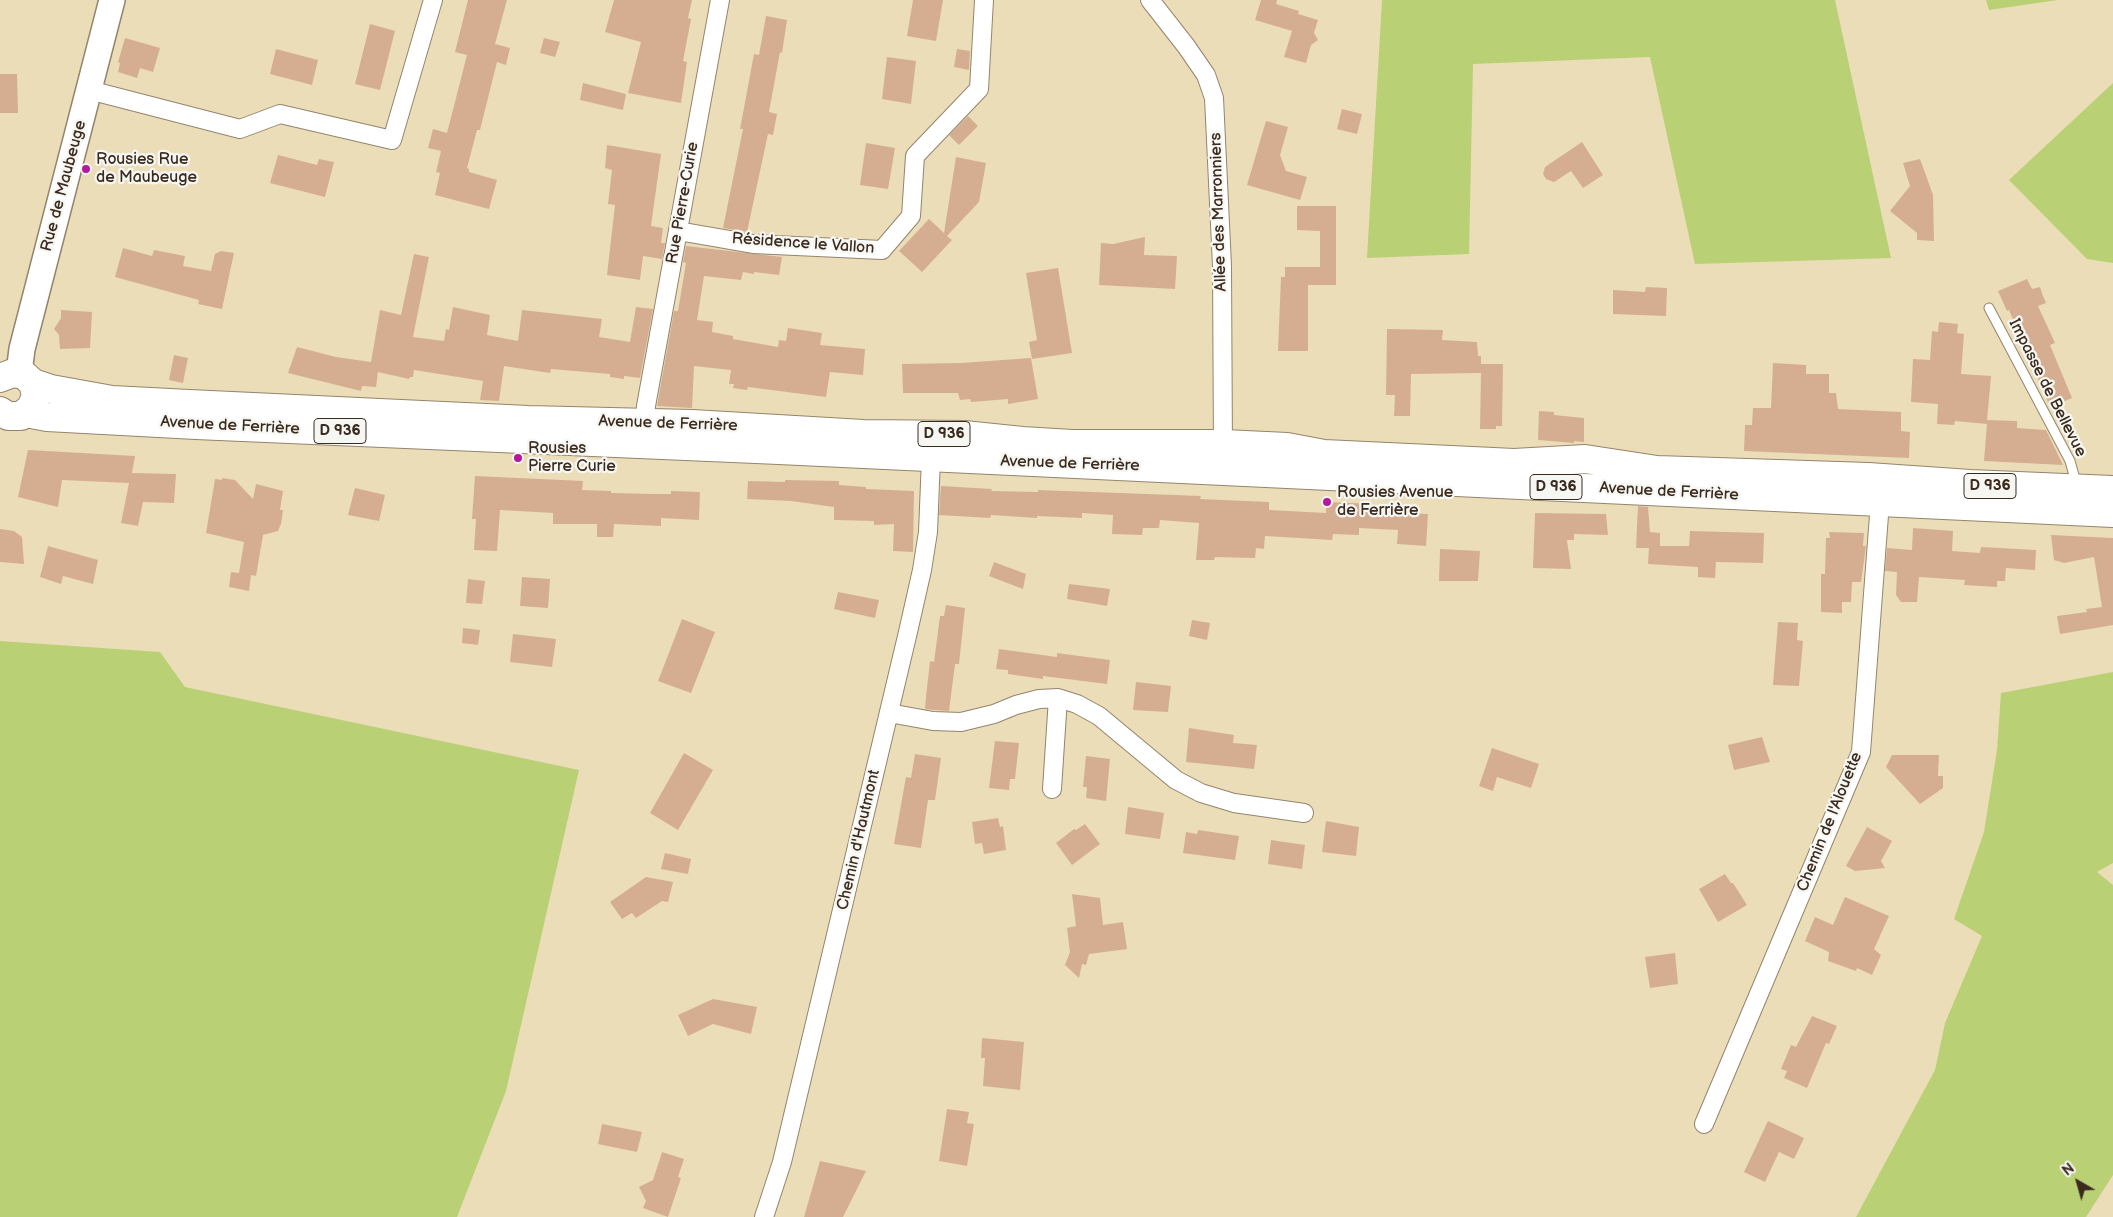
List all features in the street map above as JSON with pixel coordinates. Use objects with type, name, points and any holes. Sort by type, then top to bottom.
[{"type":"main road","name":"Avenue de Ferrière","points":[[18,379],[122,400],[930,445],[1221,455],[1254,446],[1287,447],[1324,454],[1434,460],[1514,463],[1585,459],[1657,470],[1881,489],[2077,500],[2113,513]]},
{"type":"main road","points":[[7,412],[35,402],[36,389],[18,379]]},
{"type":"main road","name":"Avenue de Ferrière","points":[[7,412],[196,425],[644,429]]},
{"type":"main road","name":"Avenue de Ferrière","points":[[1221,455],[1243,472],[1881,489]]},
{"type":"main road","name":"Avenue de Ferrière","points":[[2077,500],[2113,490]]},
{"type":"street","name":"Rue de Maubeuge","points":[[18,379],[22,349],[112,0]]},
{"type":"street","points":[[89,90],[240,129],[280,114],[392,140],[433,0]]},
{"type":"street","name":"Rue Pierre-Curie","points":[[644,429],[720,0]]},
{"type":"street","name":"Résidence le Vallon","points":[[678,231],[753,244],[882,250],[911,216],[915,156],[978,89],[984,0]]},
{"type":"street","name":"Allée des Marronniers","points":[[1150,0],[1206,75],[1214,98],[1222,266],[1221,455]]},
{"type":"street","name":"Chemin d'Hautmont","points":[[764,1217],[782,1162],[890,713],[922,570],[928,532],[930,445]]},
{"type":"street","name":"Chemin de l'Alouette","points":[[1704,1124],[1860,752],[1881,489]]},
{"type":"street","points":[[890,713],[933,721],[961,722],[994,714],[1016,705],[1039,699],[1058,698],[1077,704],[1099,716],[1176,780],[1201,793],[1234,803],[1304,812]]},
{"type":"street","points":[[1052,789],[1058,698]]},
{"type":"lane","name":"Impasse de Bellevue","points":[[1989,308],[2070,461],[2077,500]]},
{"type":"lane","points":[[18,379],[80,404]]},
{"type":"lane","points":[[249,418],[611,432],[644,429]]},
{"type":"lane","points":[[930,445],[1075,454]]},
{"type":"lane","points":[[1254,446],[1278,456]]},
{"type":"lane","points":[[1148,458],[1198,464],[1221,455]]},
{"type":"lane","points":[[1656,482],[1692,483]]},
{"type":"lane","points":[[1835,486],[1881,489],[1918,496],[1957,496]]},
{"type":"green space","points":[[1382,0],[1835,0],[1891,258],[1695,264],[1650,57],[1473,64],[1469,254],[1367,258]]},
{"type":"green space","points":[[1986,0],[2058,0],[1989,10]]},
{"type":"green space","points":[[2113,83],[2113,263],[2087,259],[2009,180]]},
{"type":"green space","points":[[0,641],[160,652],[185,687],[579,770],[506,1091],[457,1217],[0,1217]]},
{"type":"green space","points":[[2113,672],[2113,863],[2097,872],[2113,885],[2113,1175],[2086,1217],[1856,1217],[1935,1070],[1945,1023],[1982,936],[1954,919],[1984,832],[1997,750],[2001,693]]},
{"type":"building","points":[[468,0],[507,0],[495,44],[510,48],[506,65],[497,62],[480,130],[477,130],[467,168],[469,172],[497,180],[489,209],[435,195],[440,173],[436,172],[441,151],[428,148],[433,129],[447,133],[467,55],[455,52]]},
{"type":"building","points":[[614,0],[692,0],[688,18],[691,19],[683,61],[687,62],[681,103],[628,93],[641,42],[605,32]]},
{"type":"building","points":[[913,0],[943,0],[936,41],[907,36]]},
{"type":"building","points":[[1261,0],[1277,0],[1276,4],[1299,11],[1298,14],[1318,20],[1314,33],[1318,40],[1311,45],[1306,63],[1284,57],[1292,31],[1255,20]]},
{"type":"building","points":[[766,16],[787,20],[769,112],[777,114],[773,135],[768,134],[747,232],[723,228],[743,129],[740,129],[754,54],[759,55]]},
{"type":"building","points":[[370,24],[395,31],[380,90],[355,84]]},
{"type":"building","points":[[125,38],[160,48],[153,72],[140,68],[137,78],[118,72],[120,63],[118,62]]},
{"type":"building","points":[[544,38],[560,42],[555,57],[540,53]]},
{"type":"building","points":[[276,49],[318,60],[312,85],[270,74]]},
{"type":"building","points":[[957,49],[970,51],[969,70],[954,67]]},
{"type":"building","points":[[887,57],[916,61],[911,104],[882,99]]},
{"type":"building","points":[[0,74],[17,74],[18,113],[0,113]]},
{"type":"building","points":[[583,83],[626,94],[623,110],[580,100]]},
{"type":"building","points":[[1342,109],[1362,114],[1357,134],[1337,129]]},
{"type":"building","points":[[968,116],[978,126],[959,145],[949,135]]},
{"type":"building","points":[[1266,121],[1288,127],[1280,155],[1286,171],[1307,177],[1300,200],[1247,185]]},
{"type":"building","points":[[1582,142],[1603,175],[1583,188],[1571,171],[1554,182],[1546,179],[1543,174],[1545,167]]},
{"type":"building","points":[[866,143],[895,148],[888,189],[860,185]]},
{"type":"building","points":[[607,145],[661,154],[651,226],[663,228],[661,243],[665,243],[662,259],[643,256],[640,280],[607,275],[615,205],[608,204],[612,170],[605,168]]},
{"type":"building","points":[[278,155],[317,165],[319,159],[334,162],[325,197],[270,183]]},
{"type":"building","points":[[956,157],[986,163],[979,202],[947,236],[952,240],[922,272],[899,251],[929,219],[944,233]]},
{"type":"building","points":[[1920,159],[1933,195],[1934,241],[1917,240],[1917,233],[1890,211],[1910,186],[1903,163]]},
{"type":"building","points":[[1297,206],[1336,206],[1336,285],[1308,285],[1308,351],[1278,351],[1281,277],[1285,277],[1285,267],[1320,267],[1320,231],[1297,230]]},
{"type":"building","points":[[1145,237],[1144,255],[1177,256],[1175,289],[1099,285],[1101,243],[1113,244]]},
{"type":"building","points":[[686,246],[782,257],[779,275],[743,272],[741,280],[704,276],[697,320],[713,322],[712,332],[733,336],[733,339],[778,347],[779,340],[786,341],[788,328],[822,333],[820,345],[865,349],[863,375],[830,372],[826,397],[748,387],[747,390],[733,388],[734,384],[729,384],[731,370],[694,366],[692,408],[657,406],[674,311],[678,311],[686,263],[683,262]]},
{"type":"building","points":[[123,248],[152,256],[154,250],[185,256],[183,266],[211,271],[215,254],[221,251],[234,253],[222,309],[198,304],[199,300],[115,277]]},
{"type":"building","points":[[414,254],[429,257],[413,337],[444,341],[446,329],[449,330],[453,307],[490,315],[487,335],[518,341],[522,310],[602,319],[599,337],[630,342],[636,307],[653,309],[640,378],[624,376],[624,379],[610,377],[610,374],[551,369],[550,373],[504,366],[499,401],[480,400],[483,381],[414,370],[413,377],[409,379],[378,372],[376,387],[362,386],[361,391],[288,373],[297,347],[336,357],[371,362],[380,310],[401,315]]},
{"type":"building","points":[[1058,268],[1072,353],[1032,359],[1029,342],[1037,340],[1026,273]]},
{"type":"building","points":[[2027,279],[2032,289],[2040,287],[2046,303],[2038,306],[2055,343],[2050,345],[2072,398],[2050,407],[2009,310],[2007,311],[1998,291]]},
{"type":"building","points":[[1646,287],[1667,288],[1666,316],[1613,314],[1613,290],[1645,292]]},
{"type":"building","points":[[61,310],[92,312],[90,348],[60,349],[59,335],[54,329],[61,318]]},
{"type":"building","points":[[1939,322],[1958,324],[1957,333],[1964,334],[1961,374],[1991,376],[1987,420],[2017,421],[2017,428],[2046,430],[2063,465],[1984,461],[1987,424],[1955,421],[1954,425],[1937,424],[1938,404],[1911,402],[1913,359],[1930,360],[1932,331],[1938,332]]},
{"type":"building","points":[[1387,329],[1443,330],[1442,340],[1477,342],[1478,356],[1481,356],[1481,364],[1503,364],[1502,426],[1496,426],[1496,429],[1480,429],[1481,373],[1411,374],[1410,416],[1394,416],[1395,395],[1386,395]]},
{"type":"building","points":[[174,355],[188,358],[183,383],[169,380]]},
{"type":"building","points":[[1031,358],[1038,399],[1008,404],[1008,399],[971,402],[970,399],[960,400],[958,393],[903,393],[902,364],[961,363]]},
{"type":"building","points":[[1773,363],[1806,365],[1806,374],[1829,374],[1829,393],[1836,393],[1838,409],[1901,412],[1901,431],[1910,432],[1909,458],[1744,451],[1745,425],[1752,425],[1753,408],[1771,408]]},
{"type":"building","points":[[1539,411],[1554,412],[1554,415],[1584,418],[1584,442],[1538,440]]},
{"type":"building","points":[[28,450],[135,456],[132,473],[176,474],[174,503],[143,502],[138,526],[121,523],[129,483],[62,480],[58,507],[18,497]]},
{"type":"building","points":[[475,476],[583,481],[582,490],[611,491],[611,493],[671,494],[671,491],[700,492],[699,520],[661,518],[661,526],[614,524],[613,537],[597,537],[597,524],[553,524],[553,513],[500,510],[497,551],[474,550],[476,519],[472,519]]},
{"type":"building","points":[[222,478],[235,480],[253,499],[256,484],[283,491],[280,510],[283,510],[281,524],[278,531],[263,535],[256,576],[251,575],[249,591],[229,587],[231,572],[239,573],[244,542],[206,533],[215,479],[222,480]]},
{"type":"building","points":[[785,480],[839,481],[839,485],[866,487],[866,489],[914,491],[913,552],[893,551],[894,524],[874,525],[874,521],[834,520],[834,507],[791,501],[747,499],[748,481],[785,482]]},
{"type":"building","points":[[941,486],[992,489],[991,491],[1038,492],[1038,490],[1201,496],[1200,499],[1269,502],[1269,510],[1326,513],[1326,502],[1376,504],[1376,512],[1428,514],[1426,546],[1397,544],[1398,530],[1359,528],[1359,535],[1333,534],[1332,540],[1265,536],[1264,549],[1256,548],[1255,558],[1215,557],[1214,560],[1196,560],[1199,523],[1160,520],[1159,528],[1143,528],[1142,535],[1112,534],[1113,515],[1082,513],[1082,518],[1037,516],[1037,518],[991,515],[990,518],[939,515]]},
{"type":"building","points":[[355,488],[385,495],[379,521],[348,515]]},
{"type":"building","points":[[1638,506],[1648,507],[1650,532],[1660,533],[1660,546],[1689,546],[1690,531],[1764,533],[1763,563],[1716,562],[1715,578],[1698,577],[1698,567],[1648,564],[1649,548],[1636,548]]},
{"type":"building","points":[[1535,513],[1606,514],[1608,535],[1574,534],[1574,540],[1567,540],[1571,569],[1533,568]]},
{"type":"building","points":[[1913,528],[1953,531],[1952,551],[1980,553],[1981,547],[2036,550],[2035,570],[2006,568],[2005,581],[1997,581],[1997,587],[1964,585],[1965,580],[1919,577],[1917,602],[1901,602],[1896,595],[1897,572],[1885,571],[1887,548],[1912,550]]},
{"type":"building","points":[[0,529],[14,531],[22,537],[24,564],[0,562]]},
{"type":"building","points":[[1829,532],[1864,533],[1863,546],[1866,546],[1861,582],[1852,582],[1851,602],[1842,602],[1842,613],[1821,612],[1821,574],[1825,574],[1826,538],[1830,538]]},
{"type":"building","points":[[2051,535],[2113,538],[2113,625],[2060,634],[2057,616],[2087,612],[2086,609],[2102,607],[2094,557],[2064,563],[2054,560]]},
{"type":"building","points":[[48,546],[98,560],[93,584],[63,576],[61,584],[40,577]]},
{"type":"building","points":[[1440,549],[1480,551],[1478,581],[1439,581]]},
{"type":"building","points":[[994,562],[1026,574],[1023,589],[989,576]]},
{"type":"building","points":[[522,577],[550,579],[548,608],[520,606]]},
{"type":"building","points":[[468,579],[485,581],[482,604],[466,603]]},
{"type":"building","points":[[1069,584],[1110,589],[1107,606],[1067,599]]},
{"type":"building","points":[[838,592],[879,600],[875,618],[834,609]]},
{"type":"building","points":[[946,605],[965,608],[959,664],[955,664],[949,711],[925,709],[930,661],[934,662],[940,616],[944,616]]},
{"type":"building","points":[[682,619],[715,632],[691,693],[658,681]]},
{"type":"building","points":[[1192,620],[1210,623],[1207,640],[1189,636]]},
{"type":"building","points":[[1778,622],[1798,623],[1797,640],[1803,641],[1799,686],[1773,685]]},
{"type":"building","points":[[463,628],[480,630],[478,645],[462,643]]},
{"type":"building","points":[[513,634],[556,639],[552,667],[510,662]]},
{"type":"building","points":[[999,649],[1057,657],[1057,653],[1110,660],[1107,684],[1043,676],[1043,679],[1008,674],[1008,670],[996,669]]},
{"type":"building","points":[[1136,682],[1171,686],[1168,712],[1133,710]]},
{"type":"building","points":[[1189,728],[1234,735],[1233,743],[1257,745],[1254,769],[1186,762]]},
{"type":"building","points":[[1762,737],[1770,762],[1734,770],[1728,745]]},
{"type":"building","points":[[995,741],[1019,743],[1015,779],[1010,779],[1009,790],[989,788]]},
{"type":"building","points":[[1492,748],[1539,764],[1531,788],[1497,777],[1493,791],[1479,786]]},
{"type":"building","points":[[684,753],[713,770],[678,830],[650,813]]},
{"type":"building","points":[[915,754],[941,758],[935,800],[928,800],[921,848],[894,844],[906,777],[911,778]]},
{"type":"building","points":[[1892,755],[1939,755],[1938,776],[1943,776],[1943,788],[1920,804],[1886,767]]},
{"type":"building","points":[[1086,756],[1110,759],[1106,801],[1086,798],[1087,787],[1083,787]]},
{"type":"building","points":[[1128,807],[1164,813],[1160,839],[1125,834]]},
{"type":"building","points":[[998,818],[1000,827],[1003,826],[1006,850],[984,854],[982,843],[975,844],[972,822]]},
{"type":"building","points":[[1326,821],[1359,827],[1356,856],[1322,852]]},
{"type":"building","points":[[1085,824],[1100,844],[1072,865],[1056,843],[1074,829],[1076,830]]},
{"type":"building","points":[[1867,827],[1892,841],[1881,861],[1885,868],[1855,871],[1846,866]]},
{"type":"building","points":[[1198,830],[1239,836],[1235,860],[1183,853],[1186,832],[1197,834]]},
{"type":"building","points":[[1271,840],[1305,845],[1302,869],[1268,864]]},
{"type":"building","points":[[665,853],[691,859],[688,874],[661,869]]},
{"type":"building","points":[[1725,874],[1747,905],[1718,922],[1699,889]]},
{"type":"building","points":[[646,877],[673,882],[668,902],[662,901],[636,918],[632,913],[622,919],[610,902]]},
{"type":"building","points":[[1072,894],[1100,898],[1103,925],[1123,922],[1127,949],[1089,954],[1086,965],[1082,964],[1079,978],[1065,965],[1070,952],[1067,928],[1076,926]]},
{"type":"building","points":[[1845,897],[1889,916],[1874,949],[1881,955],[1872,975],[1857,968],[1856,971],[1828,961],[1829,952],[1805,941],[1815,917],[1833,925]]},
{"type":"building","points":[[1675,953],[1678,984],[1650,988],[1645,957]]},
{"type":"building","points":[[713,999],[757,1007],[751,1034],[713,1024],[688,1036],[678,1015]]},
{"type":"building","points":[[1812,1016],[1837,1026],[1829,1044],[1826,1043],[1807,1088],[1784,1078],[1787,1071],[1781,1069],[1791,1045],[1796,1047]]},
{"type":"building","points":[[982,1038],[1024,1042],[1020,1090],[983,1086],[985,1058],[981,1058]]},
{"type":"building","points":[[947,1109],[969,1112],[967,1123],[974,1124],[967,1166],[939,1161]]},
{"type":"building","points":[[1768,1121],[1804,1138],[1794,1159],[1779,1152],[1765,1182],[1744,1172]]},
{"type":"building","points":[[602,1124],[642,1132],[637,1152],[598,1144]]},
{"type":"building","points":[[662,1152],[684,1159],[678,1177],[681,1178],[668,1217],[643,1208],[646,1201],[639,1187],[653,1180]]},
{"type":"building","points":[[820,1161],[866,1171],[843,1217],[804,1217]]},
{"type":"place","name":"Rousies Rue de Maubeuge","points":[[86,169]]},
{"type":"place","name":"Rousies Pierre Curie","points":[[518,458]]},
{"type":"place","name":"Rousies Avenue de Ferrière","points":[[1327,502]]}]
